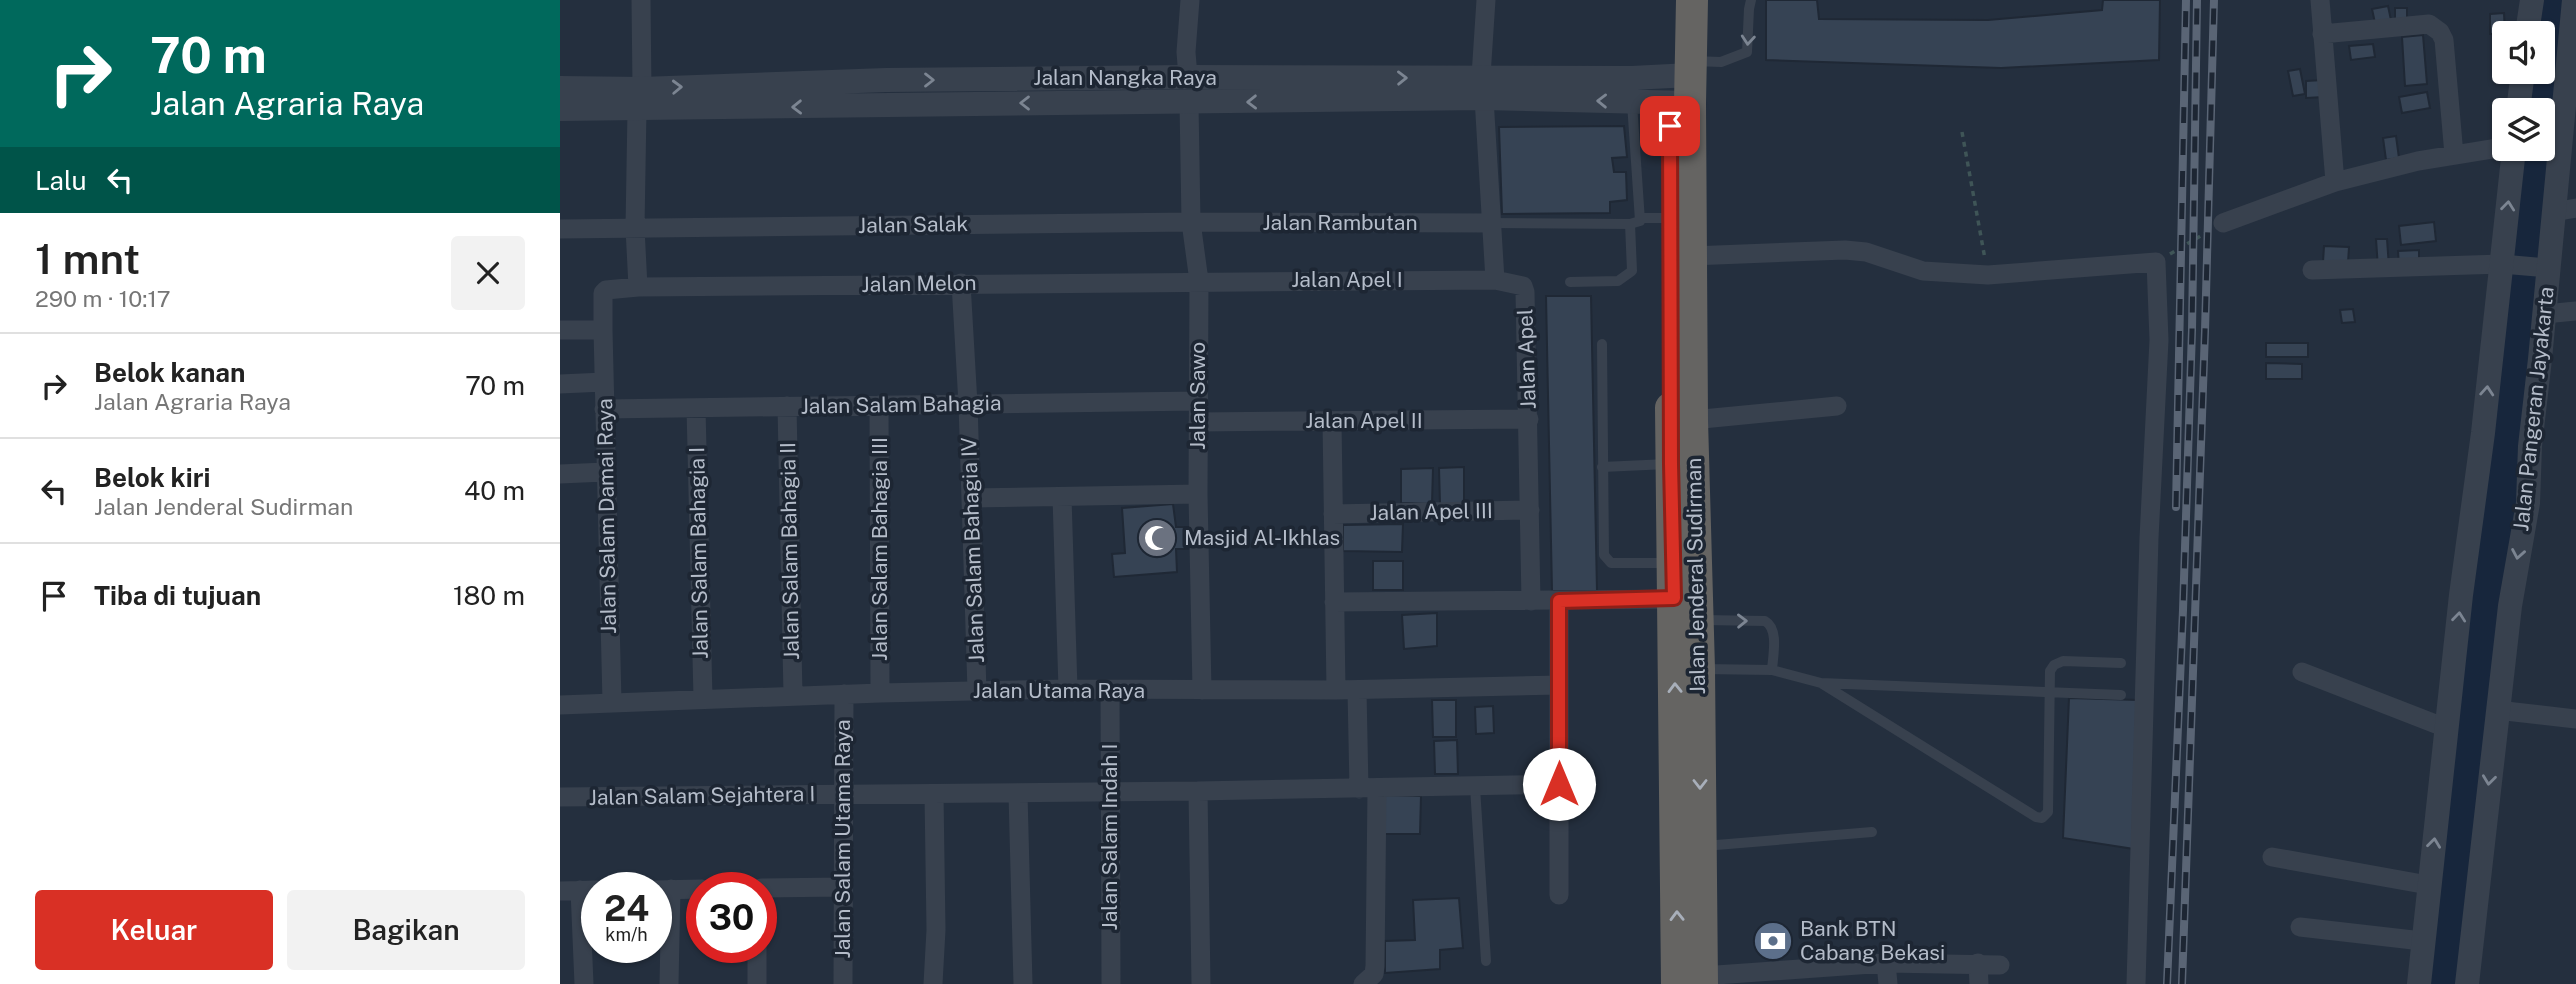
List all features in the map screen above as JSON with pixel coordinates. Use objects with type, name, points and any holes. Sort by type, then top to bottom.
[{"type":"highway","name":"Jalan Jenderal Sudirman","points":[[1670,0],[1682,83],[1691,256],[1692,420],[1686,609],[1694,981]]},
{"type":"highway","name":"Jalan Jenderal Sudirman","points":[[1692,0],[1682,83],[1656,218],[1671,464],[1673,563],[1699,669],[1700,846],[1694,981]]},
{"type":"street","points":[[638,287],[635,228],[642,0]]},
{"type":"street","points":[[1188,77],[1186,52],[1190,0]]},
{"type":"street","points":[[1486,0],[1483,87],[1495,280]]},
{"type":"street","points":[[2319,0],[2334,182]]},
{"type":"street","points":[[2529,21],[2532,0]]},
{"type":"street","name":"Jalan Pangeran Jayakarta","points":[[2467,984],[2497,710],[2514,577],[2528,503],[2530,446],[2545,314],[2544,268],[2564,210],[2574,0]]},
{"type":"street","points":[[2322,34],[2429,24],[2435,26],[2444,40],[2454,155]]},
{"type":"street","name":"Jalan Nangka Raya","points":[[560,88],[639,99],[886,105],[961,91],[1188,77],[1305,90],[1483,87],[1632,89],[1682,83]]},
{"type":"street","points":[[886,80],[886,105]]},
{"type":"street","name":"Jalan Nangka Raya","points":[[560,109],[639,99],[886,80],[961,91],[1189,103],[1305,90]]},
{"type":"street","name":"Jalan Sawo","points":[[1189,103],[1191,222],[1199,281],[1198,494],[1202,690]]},
{"type":"street","points":[[2223,223],[2334,182],[2418,161],[2492,149]]},
{"type":"street","points":[[2419,984],[2446,728],[2507,265],[2513,161]]},
{"type":"street","name":"Jalan Rambutan","points":[[1191,222],[1490,223]]},
{"type":"street","name":"Jalan Salak","points":[[560,229],[1191,222]]},
{"type":"street","points":[[1691,256],[1845,250],[1866,252],[1923,271],[1988,275],[2156,262],[2158,340],[2149,538],[2136,984]]},
{"type":"street","points":[[2312,270],[2507,265],[2544,268]]},
{"type":"street","name":"Jalan Apel I","points":[[1199,281],[1495,280]]},
{"type":"street","name":"Jalan Apel","points":[[1495,280],[1518,284],[1524,288],[1531,601]]},
{"type":"street","name":"Jalan Melon","points":[[638,287],[1199,281]]},
{"type":"street","name":"Jalan Salam Bahagia IV","points":[[961,283],[978,691]]},
{"type":"street","name":"Jalan Salam Damai Raya","points":[[612,702],[605,472],[604,291],[638,287]]},
{"type":"street","points":[[2545,314],[2576,311]]},
{"type":"street","points":[[560,330],[603,330]]},
{"type":"street","points":[[560,384],[604,382]]},
{"type":"street","name":"Jalan Salam Bahagia","points":[[604,409],[1199,401]]},
{"type":"street","name":"Jalan Salam Bahagia III","points":[[879,405],[880,693]]},
{"type":"street","name":"Jalan Salam Bahagia II","points":[[787,406],[793,695]]},
{"type":"street","points":[[1692,420],[1838,406]]},
{"type":"street","name":"Jalan Salam Bahagia I","points":[[696,408],[703,698]]},
{"type":"street","name":"Jalan Apel II","points":[[1198,422],[1529,419]]},
{"type":"street","points":[[1332,421],[1336,690]]},
{"type":"street","points":[[560,474],[605,472]]},
{"type":"street","points":[[971,498],[1198,494]]},
{"type":"street","points":[[1062,497],[1068,689]]},
{"type":"street","name":"Jalan Apel III","points":[[1333,514],[1530,510]]},
{"type":"street","points":[[1559,601],[1559,895]]},
{"type":"street","points":[[1334,602],[1559,601],[1686,609]]},
{"type":"street","points":[[2302,672],[2446,728]]},
{"type":"street","name":"Jalan Utama Raya","points":[[560,705],[793,695],[1068,689],[1357,690],[1559,685]]},
{"type":"street","name":"Jalan Salam Indah I","points":[[1110,690],[1111,984]]},
{"type":"street","points":[[1357,690],[1368,789],[1375,965],[1374,974],[1363,984]]},
{"type":"street","name":"Jalan Salam Utama Raya","points":[[843,984],[844,694]]},
{"type":"street","points":[[2497,710],[2576,719]]},
{"type":"street","name":"Jalan Salam Sejahtera I","points":[[560,797],[1018,794],[1559,784]]},
{"type":"street","points":[[1198,791],[1201,984]]},
{"type":"street","points":[[933,984],[936,930],[934,794]]},
{"type":"street","points":[[1018,794],[1023,984]]},
{"type":"street","points":[[2272,857],[2428,885]]},
{"type":"street","points":[[777,888],[843,887]]},
{"type":"street","points":[[560,891],[581,890]]},
{"type":"street","points":[[2300,927],[2422,941]]},
{"type":"street","points":[[584,984],[585,963]]},
{"type":"street","points":[[668,963],[669,984]]},
{"type":"street","points":[[757,963],[757,984]]},
{"type":"street","points":[[1886,963],[1888,984]]},
{"type":"street","points":[[1694,981],[1886,963],[2000,965]]},
{"type":"street","points":[[1978,963],[1979,984]]},
{"type":"lane","points":[[1682,83],[1721,62],[1747,52],[1751,0]]},
{"type":"lane","points":[[1490,223],[1630,224],[1656,218],[1632,89]]},
{"type":"lane","points":[[1570,282],[1618,281],[1632,271],[1630,224]]},
{"type":"lane","points":[[1602,344],[1604,555],[1611,563],[1673,563]]},
{"type":"lane","points":[[1602,467],[1671,464]]},
{"type":"lane","points":[[1686,609],[1769,623],[1773,631],[1772,670]]},
{"type":"lane","points":[[1821,683],[2036,817],[2042,817],[2048,812],[2050,671],[2054,665],[2063,661],[2121,663]]},
{"type":"lane","points":[[1699,669],[1772,670],[1821,683],[2121,695]]},
{"type":"lane","points":[[1475,787],[1486,961]]},
{"type":"lane","points":[[1700,846],[1872,832]]},
{"type":"path","points":[[1962,132],[1988,275]]},
{"type":"path","points":[[2156,262],[2223,223]]},
{"type":"water","points":[[2532,0],[2574,0],[2467,984],[2419,984],[2513,161],[2555,161],[2555,98],[2520,98],[2521,84],[2555,84],[2555,21],[2529,21]]},
{"type":"building","points":[[1766,0],[1817,0],[1819,19],[1988,20],[2102,10],[2103,0],[2160,0],[2159,60],[2001,68],[1766,60]]},
{"type":"building","points":[[2388,6],[2391,20],[2375,23],[2372,9]]},
{"type":"building","points":[[2395,8],[2407,8],[2407,20],[2395,20]]},
{"type":"building","points":[[2504,13],[2504,21],[2492,21],[2490,34],[2490,14]]},
{"type":"building","points":[[2423,35],[2427,84],[2405,86],[2402,37]]},
{"type":"building","points":[[2373,44],[2375,57],[2351,60],[2349,46]]},
{"type":"building","points":[[2300,69],[2305,94],[2293,96],[2288,71]]},
{"type":"building","points":[[2323,80],[2324,97],[2306,98],[2306,81]]},
{"type":"building","points":[[2427,92],[2430,108],[2402,113],[2399,97]]},
{"type":"building","points":[[1624,126],[1627,157],[1612,158],[1614,172],[1626,172],[1627,200],[1610,202],[1610,213],[1502,214],[1499,127]]},
{"type":"building","points":[[2396,136],[2399,158],[2386,160],[2383,138]]},
{"type":"building","points":[[2434,222],[2436,241],[2401,245],[2399,226]]},
{"type":"building","points":[[2376,239],[2387,239],[2389,267],[2378,268]]},
{"type":"building","points":[[2324,246],[2349,247],[2348,263],[2323,262]]},
{"type":"building","points":[[2419,250],[2419,265],[2399,266],[2398,251]]},
{"type":"building","points":[[1546,296],[1591,296],[1597,591],[1552,591]]},
{"type":"building","points":[[2353,309],[2355,322],[2342,323],[2340,310]]},
{"type":"building","points":[[2266,343],[2308,343],[2308,357],[2266,357]]},
{"type":"building","points":[[2266,363],[2302,364],[2302,379],[2266,379]]},
{"type":"building","points":[[1464,467],[1464,504],[1440,504],[1439,468]]},
{"type":"building","points":[[1433,468],[1432,504],[1401,503],[1401,469]]},
{"type":"building","name":"Masjid Al-Ikhlas","points":[[1173,504],[1176,527],[1190,527],[1191,549],[1176,549],[1177,572],[1114,577],[1112,554],[1125,553],[1122,508]]},
{"type":"building","points":[[1403,524],[1402,552],[1343,551],[1343,525]]},
{"type":"building","points":[[1373,561],[1403,561],[1403,590],[1373,590]]},
{"type":"building","points":[[1437,613],[1437,646],[1404,649],[1402,615]]},
{"type":"building","points":[[2069,698],[2138,700],[2134,849],[2063,838]]},
{"type":"building","points":[[1432,700],[1456,700],[1456,737],[1433,737]]},
{"type":"building","points":[[1493,706],[1494,733],[1476,734],[1475,707]]},
{"type":"building","points":[[1457,740],[1458,774],[1435,774],[1434,741]]},
{"type":"building","points":[[1383,795],[1421,796],[1420,834],[1382,834]]},
{"type":"building","points":[[1459,898],[1463,948],[1440,950],[1440,969],[1385,973],[1385,941],[1415,940],[1413,900]]},
{"type":"railway","points":[[2176,507],[2186,0]]},
{"type":"railway","points":[[2167,984],[2192,330],[2197,0]]},
{"type":"railway","points":[[2182,984],[2214,0]]},
{"type":"place","name":"Masjid Al-Ikhlas","points":[[1157,538]]},
{"type":"place","name":"Bank BTN Cabang Bekasi","points":[[1773,941]]},
{"type":"route","points":[[1559,784],[1559,601],[1674,598],[1670,126]]}]
